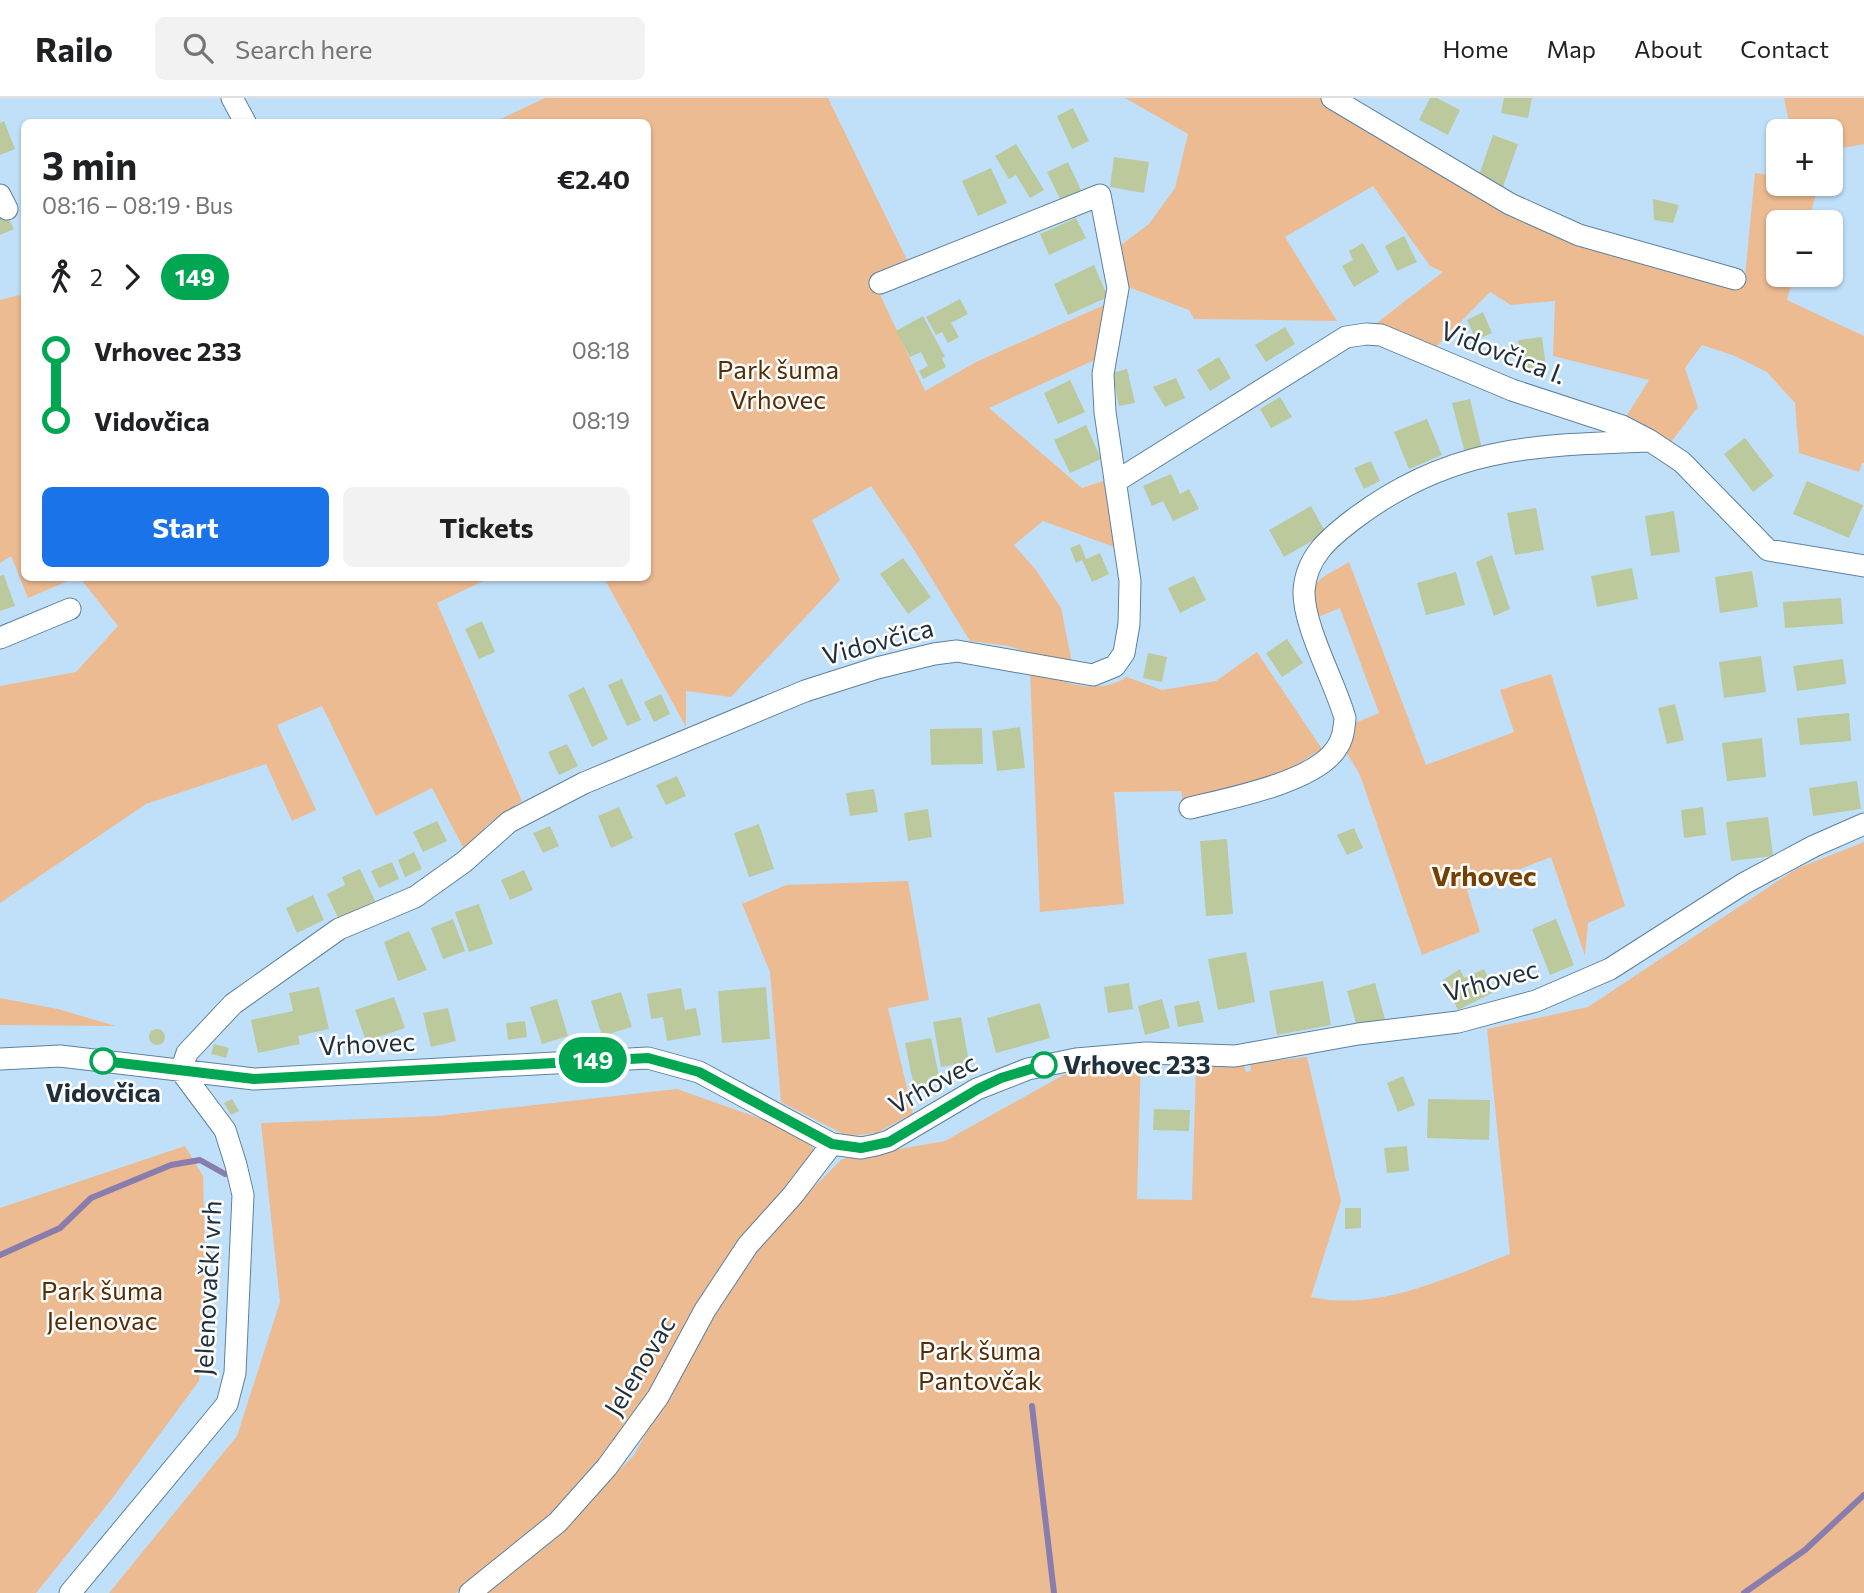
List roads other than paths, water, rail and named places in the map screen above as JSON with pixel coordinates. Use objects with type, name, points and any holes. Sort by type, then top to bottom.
[{"type":"street","points":[[232,98],[243,119]]},
{"type":"street","points":[[1332,98],[1510,204],[1579,234],[1735,279]]},
{"type":"street","name":"Vidovčica","points":[[181,1071],[187,1054],[233,1004],[339,929],[415,897],[464,862],[509,822],[584,783],[805,691],[877,668],[934,654],[957,651],[1093,675],[1115,666],[1124,653],[1129,613],[1129,581],[1105,412],[1103,373],[1118,288],[1100,195],[880,283]]},
{"type":"street","name":"Vidovčica I.","points":[[1115,482],[1346,337],[1381,335],[1512,390],[1622,426],[1650,440],[1689,468],[1768,550],[1864,566]]},
{"type":"street","points":[[1190,807],[1259,791],[1316,767],[1338,748],[1344,733],[1345,718],[1311,625],[1304,590],[1312,560],[1331,537],[1379,500],[1423,475],[1462,461],[1575,442],[1650,440]]},
{"type":"street","points":[[0,638],[70,609]]},
{"type":"street","name":"Vrhovec","points":[[0,1059],[60,1056],[254,1079],[648,1058],[699,1072],[832,1144],[861,1148],[889,1142],[978,1089],[1028,1069],[1070,1059],[1146,1053],[1236,1056],[1358,1034],[1458,1022],[1536,1001],[1610,969],[1743,884],[1814,846],[1864,824]]},
{"type":"street","name":"Jelenovački vrh","points":[[70,1593],[227,1404],[235,1373],[243,1195],[225,1130],[181,1071]]},
{"type":"street","name":"Jelenovac","points":[[470,1593],[558,1522],[607,1467],[659,1397],[705,1310],[748,1245],[793,1195],[832,1144]]},
{"type":"waterway","points":[[0,1255],[60,1228],[91,1198],[171,1165],[200,1160],[225,1174]]},
{"type":"waterway","points":[[1032,1406],[1054,1593]]},
{"type":"waterway","points":[[1744,1593],[1805,1550],[1864,1495]]},
{"type":"place","name":"Vidovčica","points":[[103,1061]]},
{"type":"place","name":"Vrhovec 233","points":[[1044,1065]]},
{"type":"district","name":"Vrhovec","points":[[1484,876]]},
{"type":"park label","name":"Park šuma Vrhovec","points":[[778,385]]},
{"type":"park label","name":"Park šuma Jelenovac","points":[[102,1306]]},
{"type":"park label","name":"Park šuma Pantovčak","points":[[980,1366]]}]
